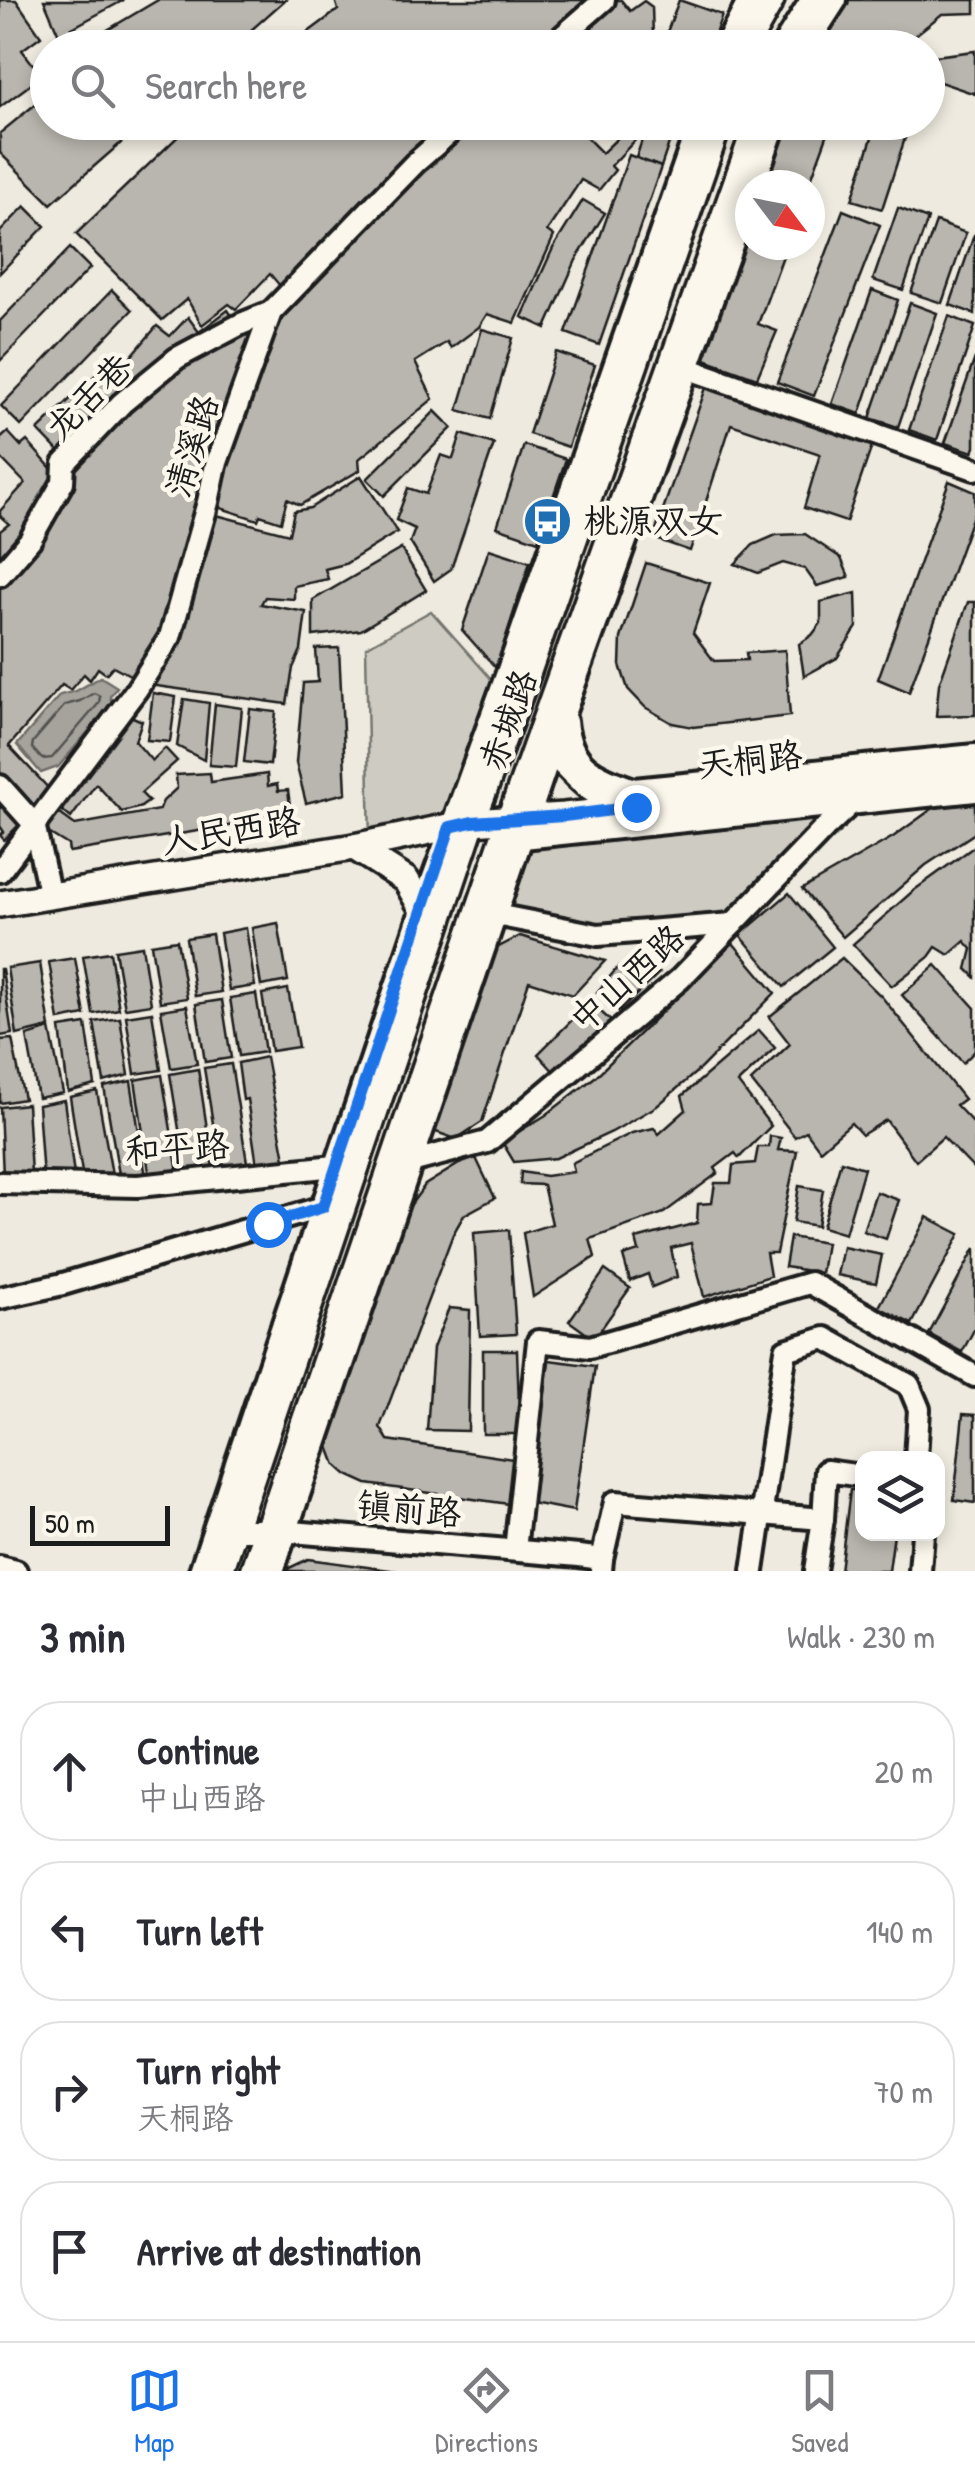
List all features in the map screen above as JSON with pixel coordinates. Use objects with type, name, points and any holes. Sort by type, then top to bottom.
[{"type":"main road","points":[[754,30],[770,0]]},
{"type":"main road","points":[[795,30],[814,0]]},
{"type":"main road","name":"赤城路","points":[[220,1571],[425,963],[461,824],[532,661],[713,140]]},
{"type":"main road","name":"赤城路","points":[[254,1571],[277,1530],[680,365],[752,140]]},
{"type":"main road","points":[[558,710],[552,750],[591,790],[636,807]]},
{"type":"main road","name":"天桐路","points":[[461,824],[521,825],[636,807],[975,773]]},
{"type":"main road","name":"人民西路","points":[[0,904],[354,847],[461,824]]},
{"type":"main road","points":[[354,847],[406,880],[422,908],[425,963]]},
{"type":"street","points":[[570,30],[604,0]]},
{"type":"street","points":[[733,30],[749,0]]},
{"type":"street","points":[[817,30],[836,0]]},
{"type":"street","name":"清溪路","points":[[0,871],[137,689],[170,636],[216,465],[271,312],[442,140]]},
{"type":"street","points":[[200,1571],[422,908],[461,824],[514,654],[693,140]]},
{"type":"street","points":[[759,170],[770,140]]},
{"type":"street","points":[[735,231],[680,365],[975,470]]},
{"type":"street","name":"龙舌巷","points":[[0,574],[30,540],[63,482],[64,464],[122,403],[177,358],[271,312]]},
{"type":"street","points":[[558,710],[568,742],[583,765],[606,780],[634,789],[975,755]]},
{"type":"street","points":[[402,1165],[496,915],[521,825],[552,750]]},
{"type":"street","name":"中山西路","points":[[402,1165],[488,1142],[680,979],[872,784]]},
{"type":"street","points":[[0,786],[34,824],[50,896]]},
{"type":"street","points":[[521,825],[849,804],[975,791]]},
{"type":"street","points":[[496,915],[598,936],[733,924]]},
{"type":"street","name":"和平路","points":[[0,1183],[138,1186],[357,1164]]},
{"type":"street","points":[[0,1298],[323,1207]]},
{"type":"street","points":[[515,1550],[538,1341],[590,1347],[810,1282],[975,1376]]},
{"type":"street","points":[[752,1571],[786,1350],[825,1338],[909,1386],[919,1409],[916,1451]]},
{"type":"street","points":[[815,1571],[826,1471],[855,1475]]},
{"type":"street","points":[[602,1565],[615,1502],[823,1519]]},
{"type":"street","name":"镇前路","points":[[234,1530],[277,1530],[515,1550],[577,1564],[602,1565]]},
{"type":"street","points":[[273,1571],[277,1530]]},
{"type":"street","points":[[920,1571],[922,1541]]},
{"type":"street","points":[[0,1566],[16,1571]]},
{"type":"shaded area","points":[[431,611],[501,690],[451,827],[370,844],[366,647]]},
{"type":"shaded area","points":[[849,804],[733,924],[598,935],[496,915],[523,838]]},
{"type":"water","points":[[101,677],[117,687],[110,696],[112,704],[58,767],[41,773],[17,745],[60,695]]},
{"type":"building","points":[[0,0],[16,0],[37,30],[30,30],[30,44],[22,50],[30,60],[30,85],[0,107]]},
{"type":"building","points":[[44,0],[124,0],[68,30],[57,30]]},
{"type":"building","points":[[158,0],[285,0],[251,30],[107,30]]},
{"type":"building","points":[[335,0],[597,0],[563,30],[311,30],[338,10]]},
{"type":"building","points":[[611,0],[621,0],[630,11],[644,1],[652,7],[653,30],[582,30]]},
{"type":"building","points":[[679,0],[722,15],[717,30],[668,30]]},
{"type":"building","points":[[845,0],[975,0],[975,13],[942,14],[922,30],[828,30]]},
{"type":"building","points":[[975,51],[975,94],[945,84],[945,55]]},
{"type":"building","points":[[30,109],[30,140],[124,140],[51,204],[0,153],[0,133]]},
{"type":"building","points":[[174,140],[437,140],[286,293],[270,274],[236,309],[229,304],[202,325],[187,299],[162,320],[76,234]]},
{"type":"building","points":[[448,140],[589,140],[602,153],[616,140],[635,140],[611,166],[615,170],[599,190],[581,180],[547,231],[554,236],[515,323],[487,314],[479,327],[451,348],[447,342],[415,362],[433,399],[359,459],[360,470],[300,505],[287,499],[281,522],[260,515],[258,520],[211,505],[271,318]]},
{"type":"building","points":[[642,140],[670,140],[661,167],[636,158]]},
{"type":"building","points":[[780,140],[825,140],[814,170],[769,170]]},
{"type":"building","points":[[871,140],[904,140],[882,209],[852,200]]},
{"type":"building","points":[[629,155],[661,167],[599,345],[566,333]]},
{"type":"building","points":[[583,200],[605,213],[576,260],[546,328],[522,317],[553,248]]},
{"type":"building","points":[[25,206],[45,226],[0,273],[0,232]]},
{"type":"building","points":[[898,208],[928,219],[903,290],[873,280]]},
{"type":"building","points":[[843,210],[880,225],[814,396],[777,382]]},
{"type":"building","points":[[936,222],[966,233],[942,303],[911,293]]},
{"type":"building","points":[[975,235],[975,314],[950,305]]},
{"type":"building","points":[[70,248],[90,268],[0,361],[0,321]]},
{"type":"building","points":[[737,260],[781,260],[758,324],[777,331],[757,378],[702,358]]},
{"type":"building","points":[[112,290],[132,310],[21,426],[1,406]]},
{"type":"building","points":[[872,290],[898,300],[860,414],[832,404]]},
{"type":"building","points":[[910,303],[937,313],[898,427],[870,418]]},
{"type":"building","points":[[228,310],[236,322],[63,456],[38,430],[116,355],[124,365],[157,326],[170,336],[188,317],[199,332]]},
{"type":"building","points":[[949,316],[975,326],[937,440],[909,430]]},
{"type":"building","points":[[248,325],[262,332],[209,513],[289,534],[294,511],[310,508],[361,476],[397,532],[345,564],[325,569],[328,579],[294,586],[294,599],[265,597],[261,604],[306,612],[287,704],[149,685],[113,666],[106,674],[98,668],[90,680],[84,674],[70,690],[62,685],[9,746],[51,791],[31,812],[0,778],[0,582],[75,483],[68,473],[167,370]]},
{"type":"building","points":[[482,329],[513,338],[490,419],[458,410]]},
{"type":"building","points":[[556,352],[595,365],[568,447],[529,434]]},
{"type":"building","points":[[975,358],[975,447],[973,452],[945,443]]},
{"type":"building","points":[[708,382],[874,440],[846,522],[804,508],[820,454],[731,424],[690,551],[653,538]]},
{"type":"building","points":[[435,411],[452,428],[384,496],[367,479]]},
{"type":"building","points":[[8,432],[21,446],[27,441],[58,476],[21,542],[0,563],[0,531],[9,524],[0,511],[25,483],[0,457],[0,439]]},
{"type":"building","points":[[461,434],[494,444],[451,569],[434,581],[410,542],[415,529],[396,520],[408,488],[426,494],[441,455],[453,459]]},
{"type":"building","points":[[524,445],[566,459],[538,541],[497,527]]},
{"type":"building","points":[[949,481],[975,492],[975,510],[909,692],[878,679]]},
{"type":"building","points":[[805,534],[841,558],[849,577],[817,586],[805,569],[783,563],[758,573],[735,564],[753,545],[776,535]]},
{"type":"building","points":[[401,549],[426,590],[361,630],[313,636],[313,600]]},
{"type":"building","points":[[489,549],[530,562],[496,668],[462,630]]},
{"type":"building","points":[[646,563],[710,583],[693,633],[714,661],[747,660],[746,653],[785,650],[790,716],[693,727],[672,723],[645,707],[628,689],[620,665],[621,638]]},
{"type":"building","points":[[856,593],[857,627],[837,658],[804,676],[799,644],[821,623],[821,602]]},
{"type":"building","points":[[968,602],[975,602],[975,715],[936,716],[939,684]]},
{"type":"building","points":[[339,648],[346,793],[306,803],[296,763],[303,683],[318,682],[316,649]]},
{"type":"building","points":[[153,693],[176,697],[170,742],[147,740]]},
{"type":"building","points":[[184,699],[209,703],[204,760],[177,746]]},
{"type":"building","points":[[215,704],[242,708],[236,767],[209,765]]},
{"type":"building","points":[[250,709],[276,712],[270,765],[244,762]]},
{"type":"building","points":[[126,714],[142,721],[135,741],[152,761],[165,748],[177,761],[141,793],[149,801],[141,807],[122,812],[96,784],[71,818],[58,807]]},
{"type":"building","points":[[210,773],[211,782],[267,774],[268,786],[277,784],[278,791],[288,790],[291,813],[69,852],[68,845],[42,829],[56,811],[75,825],[159,810],[177,788],[176,775]]},
{"type":"building","points":[[0,797],[22,822],[4,840],[0,835],[4,832],[0,826]]},
{"type":"building","points":[[975,798],[975,833],[926,865],[843,937],[802,889],[893,837],[932,809]]},
{"type":"building","points":[[975,846],[975,977],[967,969],[972,949],[965,941],[949,955],[936,947],[892,986],[853,944],[913,891]]},
{"type":"building","points":[[789,893],[833,947],[784,987],[740,935]]},
{"type":"building","points":[[278,923],[288,981],[261,986],[252,928]]},
{"type":"building","points":[[246,928],[255,986],[229,990],[220,933]]},
{"type":"building","points":[[212,934],[221,992],[195,996],[186,938]]},
{"type":"building","points":[[520,936],[605,961],[573,995],[529,981],[482,1122],[456,1139],[433,1131],[497,948]]},
{"type":"building","points":[[177,940],[187,998],[160,1002],[151,944]]},
{"type":"building","points":[[733,943],[775,993],[701,1068],[657,1106],[612,1132],[556,1158],[514,1162],[502,1142],[546,1115],[595,1077]]},
{"type":"building","points":[[142,946],[151,1004],[125,1008],[115,950]]},
{"type":"building","points":[[110,952],[119,1009],[93,1014],[83,956]]},
{"type":"building","points":[[75,958],[85,1015],[59,1020],[49,962]]},
{"type":"building","points":[[842,958],[882,997],[964,1099],[956,1105],[975,1125],[975,1170],[943,1137],[916,1161],[886,1120],[862,1135],[851,1123],[820,1150],[806,1131],[795,1137],[751,1081],[790,1044],[769,1017]]},
{"type":"building","points":[[40,963],[50,1027],[17,1035],[7,968]]},
{"type":"building","points":[[936,965],[975,1008],[975,1051],[963,1063],[902,995]]},
{"type":"building","points":[[618,967],[659,973],[619,1011],[597,992]]},
{"type":"building","points":[[0,969],[12,1034],[0,1036]]},
{"type":"building","points":[[288,989],[298,1047],[271,1051],[262,994]]},
{"type":"building","points":[[256,994],[265,1052],[239,1056],[230,998]]},
{"type":"building","points":[[222,1000],[231,1058],[205,1062],[196,1004]]},
{"type":"building","points":[[590,1002],[611,1021],[557,1075],[538,1054]]},
{"type":"building","points":[[187,1006],[197,1064],[171,1068],[161,1010]]},
{"type":"building","points":[[152,1012],[161,1070],[135,1074],[126,1016]]},
{"type":"building","points":[[120,1018],[129,1075],[104,1082],[94,1022]]},
{"type":"building","points":[[86,1024],[95,1085],[68,1092],[60,1028]]},
{"type":"building","points":[[50,1029],[63,1093],[38,1098],[27,1036]]},
{"type":"building","points":[[759,1030],[775,1048],[738,1083],[771,1126],[739,1158],[735,1153],[715,1168],[718,1173],[664,1213],[590,1239],[595,1257],[533,1297],[523,1233],[552,1224],[543,1185],[520,1184],[521,1172],[546,1176],[574,1172],[572,1163],[632,1133],[654,1128],[659,1134],[686,1110],[682,1096]]},
{"type":"building","points":[[12,1039],[24,1099],[0,1103],[0,1040]]},
{"type":"building","points":[[266,1057],[285,1159],[257,1165],[238,1063]]},
{"type":"building","points":[[231,1064],[247,1162],[220,1167],[204,1068]]},
{"type":"building","points":[[198,1069],[213,1168],[186,1172],[170,1074]]},
{"type":"building","points":[[162,1075],[178,1173],[150,1178],[135,1080]]},
{"type":"building","points":[[131,1081],[146,1177],[120,1180],[104,1087]]},
{"type":"building","points":[[97,1091],[113,1180],[83,1179],[70,1097]]},
{"type":"building","points":[[64,1100],[74,1175],[43,1178],[38,1105]]},
{"type":"building","points":[[27,1104],[31,1174],[3,1176],[0,1107]]},
{"type":"building","points":[[770,1136],[781,1138],[778,1150],[797,1151],[776,1253],[766,1253],[770,1276],[704,1297],[691,1243],[671,1248],[677,1277],[652,1287],[648,1274],[630,1281],[623,1256],[639,1251],[636,1239],[697,1223],[698,1204],[712,1203],[715,1183],[731,1183],[733,1165],[755,1163],[758,1147],[769,1147]]},
{"type":"building","points":[[476,1158],[495,1198],[464,1215],[453,1234],[380,1427],[388,1440],[513,1459],[509,1504],[367,1484],[336,1465],[328,1444],[332,1420],[404,1214],[425,1185]]},
{"type":"building","points":[[841,1161],[864,1168],[845,1234],[822,1227]]},
{"type":"building","points":[[799,1186],[823,1190],[817,1226],[793,1222]]},
{"type":"building","points":[[876,1192],[899,1200],[886,1239],[863,1231]]},
{"type":"building","points":[[927,1217],[960,1234],[912,1324],[879,1307]]},
{"type":"building","points":[[509,1230],[516,1334],[480,1336],[474,1233]]},
{"type":"building","points":[[790,1237],[826,1243],[821,1273],[785,1267]]},
{"type":"building","points":[[843,1247],[882,1255],[876,1283],[837,1275]]},
{"type":"building","points":[[975,1248],[975,1328],[962,1352],[929,1334]]},
{"type":"building","points":[[605,1270],[630,1288],[594,1339],[569,1321]]},
{"type":"building","points":[[449,1308],[470,1310],[468,1431],[427,1430],[433,1348]]},
{"type":"building","points":[[483,1350],[517,1350],[520,1434],[483,1434]]},
{"type":"building","points":[[549,1360],[595,1366],[574,1511],[531,1503]]},
{"type":"building","points":[[963,1414],[975,1415],[975,1503],[954,1500]]},
{"type":"building","points":[[850,1490],[855,1490],[855,1541],[893,1541],[889,1571],[840,1571]]},
{"type":"building","points":[[308,1559],[397,1571],[283,1571]]},
{"type":"place","name":"桃源双女","points":[[548,521]]},
{"type":"route","points":[[268,1224],[323,1207],[450,827],[636,807]]}]
